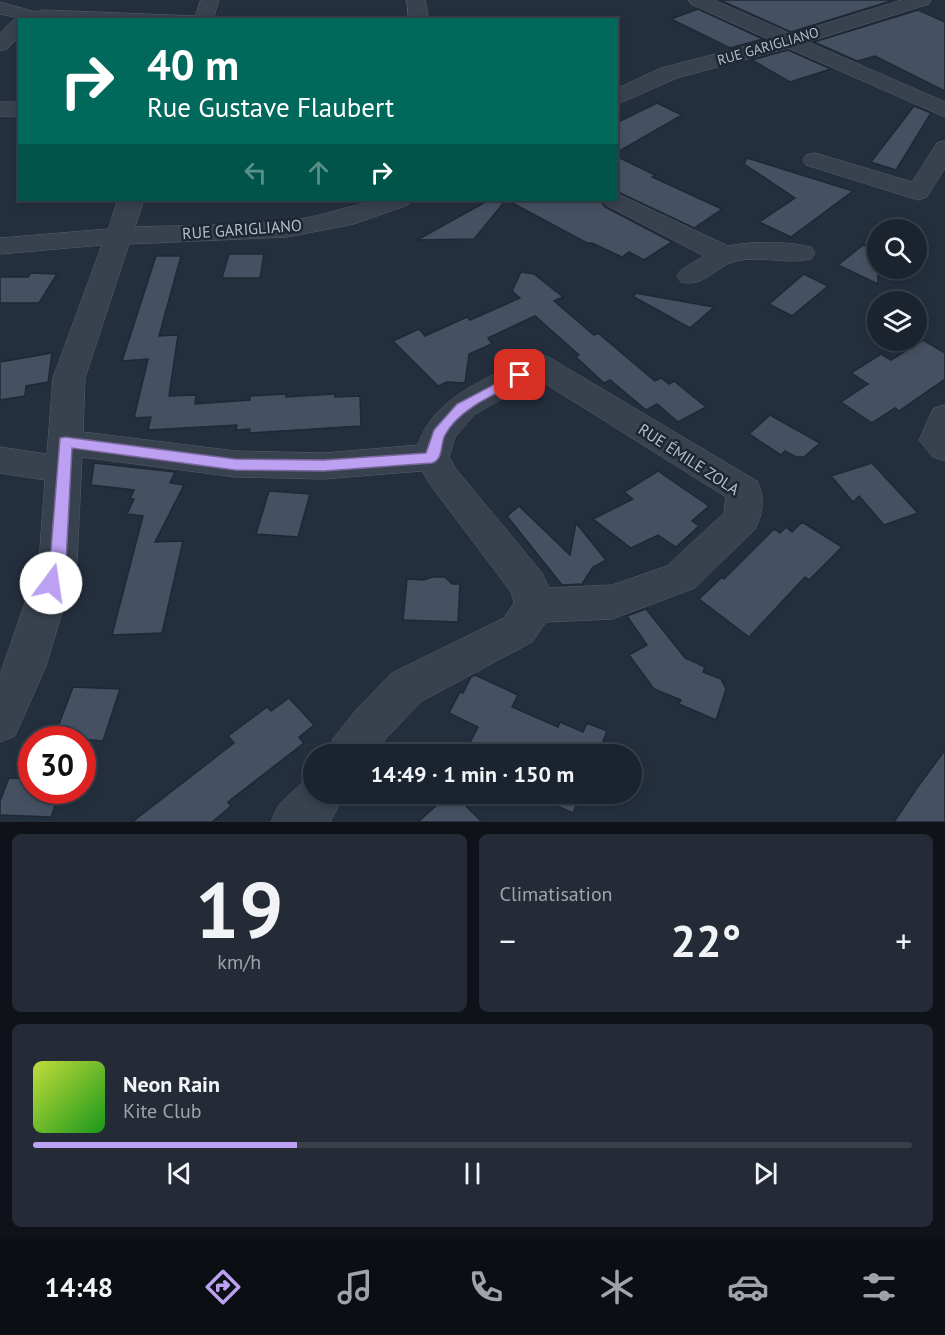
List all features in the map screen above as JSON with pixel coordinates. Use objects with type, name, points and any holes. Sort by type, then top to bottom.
[{"type":"street","points":[[204,18],[210,0]]},
{"type":"street","points":[[416,0],[419,18]]},
{"type":"street","points":[[698,0],[945,110]]},
{"type":"street","name":"RUE GARIGLIANO","points":[[618,97],[669,74],[922,0]]},
{"type":"street","points":[[0,8],[27,14],[29,18]]},
{"type":"street","points":[[33,18],[43,16],[116,18]]},
{"type":"street","points":[[0,45],[18,26]]},
{"type":"street","points":[[0,109],[18,109]]},
{"type":"street","points":[[815,160],[918,192],[945,148]]},
{"type":"street","points":[[0,722],[25,666],[58,562],[69,378],[131,201]]},
{"type":"street","name":"RUE GARIGLIANO","points":[[0,246],[117,236],[287,229],[345,218],[396,201]]},
{"type":"street","points":[[617,201],[724,255]]},
{"type":"street","points":[[691,276],[724,255],[746,252],[801,253]]},
{"type":"street","name":"RUE ÉMILE ZOLA","points":[[432,458],[439,433],[462,407],[539,365],[744,490],[742,519],[681,577],[612,602],[535,606]]},
{"type":"street","points":[[945,417],[936,440],[945,448]]},
{"type":"street","points":[[0,460],[64,456],[324,466],[432,458],[444,478],[528,585],[535,606],[518,630],[407,687],[372,723],[357,744]]},
{"type":"building","points":[[894,0],[791,32],[722,1]]},
{"type":"building","points":[[698,9],[763,39],[730,48],[671,19]]},
{"type":"building","points":[[918,10],[945,22],[945,91],[875,56],[857,61],[814,42]]},
{"type":"building","points":[[788,50],[831,69],[790,82],[752,60]]},
{"type":"building","points":[[657,103],[682,115],[618,152],[618,122]]},
{"type":"building","points":[[914,106],[931,113],[896,170],[871,162]]},
{"type":"building","points":[[618,157],[655,175],[652,177],[722,209],[694,228],[618,192]]},
{"type":"building","points":[[747,158],[853,191],[791,237],[759,222],[795,198],[744,164]]},
{"type":"building","points":[[487,201],[505,201],[474,239],[417,240]]},
{"type":"building","points":[[509,201],[601,201],[605,207],[672,242],[644,260],[629,252],[622,257],[592,243],[587,243]]},
{"type":"building","points":[[863,245],[867,247],[867,279],[838,265]]},
{"type":"building","points":[[229,254],[264,254],[260,278],[222,278]]},
{"type":"building","points":[[156,256],[181,256],[159,336],[178,335],[169,396],[196,395],[195,404],[250,400],[250,396],[286,394],[286,397],[335,394],[335,397],[360,396],[361,426],[249,433],[250,429],[236,430],[237,425],[148,430],[151,417],[134,418],[148,359],[122,361]]},
{"type":"building","points":[[521,272],[534,274],[563,297],[554,301],[594,335],[598,333],[655,381],[661,378],[669,384],[674,381],[706,407],[678,422],[657,404],[646,410],[610,380],[604,383],[576,357],[579,355],[535,316],[488,338],[492,344],[469,354],[465,383],[447,382],[438,386],[393,341],[419,329],[425,336],[467,317],[470,320],[520,298],[512,291]]},
{"type":"building","points":[[31,273],[57,274],[39,303],[0,303],[0,277],[28,277]]},
{"type":"building","points":[[804,274],[828,286],[792,316],[769,304]]},
{"type":"building","points":[[867,279],[878,279],[878,284]]},
{"type":"building","points":[[635,293],[714,307],[690,328],[634,297]]},
{"type":"building","points":[[927,342],[945,353],[945,379],[899,411],[895,408],[872,423],[841,402],[868,384],[851,373],[881,354],[891,360],[905,351],[927,351]]},
{"type":"building","points":[[52,353],[48,382],[26,386],[25,396],[0,400],[0,362]]},
{"type":"building","points":[[770,415],[820,443],[804,457],[796,457],[785,451],[781,455],[749,434]]},
{"type":"building","points":[[94,463],[175,472],[170,483],[184,485],[155,542],[183,541],[162,633],[112,635],[143,516],[127,514],[134,499],[130,499],[134,490],[91,485]]},
{"type":"building","points":[[872,463],[918,513],[884,525],[859,496],[853,502],[831,476]]},
{"type":"building","points":[[658,471],[709,506],[692,521],[699,526],[676,547],[658,535],[631,548],[593,519],[633,499],[624,492]]},
{"type":"building","points":[[269,491],[310,494],[298,537],[256,534]]},
{"type":"building","points":[[519,506],[570,555],[576,523],[606,560],[593,567],[582,584],[562,585],[507,516]]},
{"type":"building","points":[[802,522],[842,547],[809,580],[805,577],[749,637],[699,599],[722,577],[724,579],[774,529],[780,533],[786,527],[792,532]]},
{"type":"building","points":[[432,577],[445,577],[452,584],[460,584],[458,622],[403,620],[407,579],[424,580]]},
{"type":"building","points":[[646,609],[685,658],[705,667],[703,672],[721,679],[726,689],[716,720],[679,704],[681,700],[654,689],[629,655],[647,645],[627,616]]},
{"type":"building","points":[[475,675],[518,695],[512,707],[558,727],[560,722],[583,732],[587,723],[607,731],[603,741],[610,744],[469,744],[478,727],[449,713],[471,677]]},
{"type":"building","points":[[73,687],[120,689],[103,741],[96,740],[96,726],[58,726]]},
{"type":"building","points":[[289,698],[314,725],[299,737],[304,743],[228,802],[231,806],[212,822],[132,822],[234,743],[228,736],[267,707],[271,711]]},
{"type":"building","points":[[945,750],[945,822],[894,822],[917,788]]},
{"type":"building","points":[[9,778],[18,778],[18,804],[56,804],[51,817],[0,815],[0,801]]},
{"type":"building","points":[[438,804],[464,804],[482,822],[418,822]]},
{"type":"building","points":[[552,804],[577,804],[573,813]]},
{"type":"route","points":[[51,583],[58,562],[65,442],[235,464],[324,466],[432,458],[439,433],[462,407],[520,375]]}]
